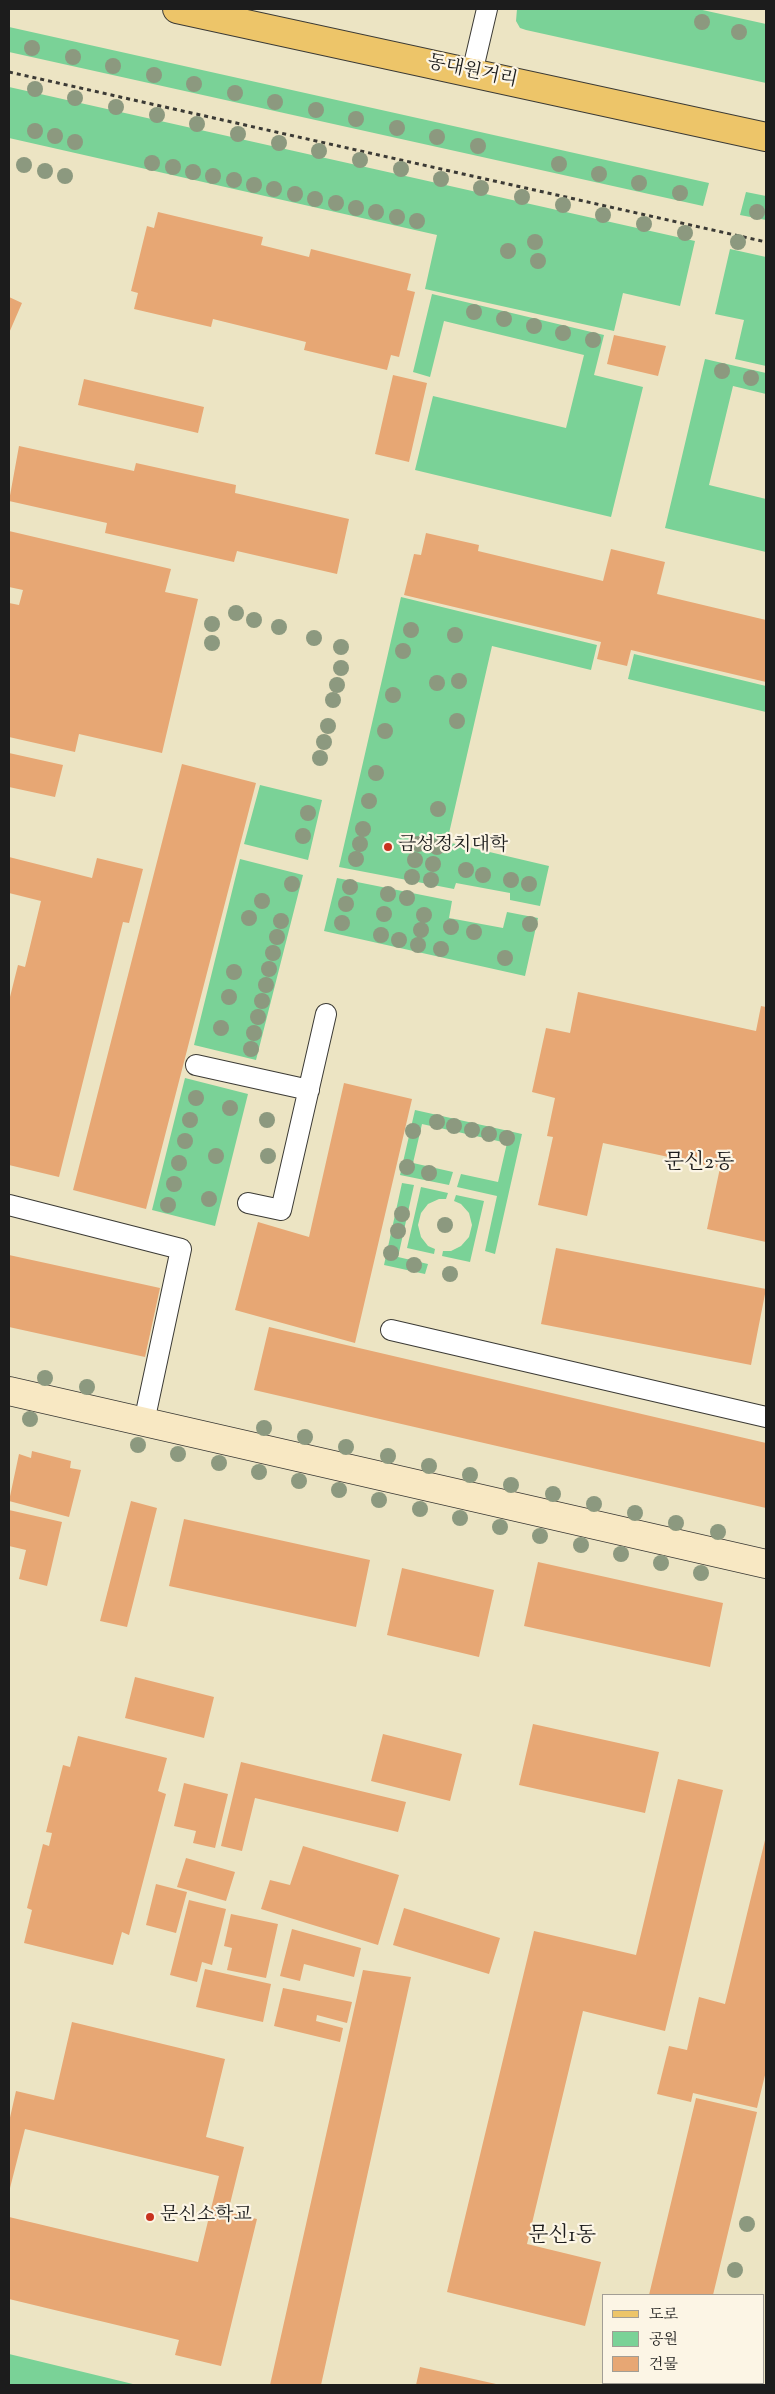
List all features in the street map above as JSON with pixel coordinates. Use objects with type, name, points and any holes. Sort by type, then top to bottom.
[{"type":"main road","name":"동대원거리","points":[[177,9],[766,137]]},
{"type":"main road","points":[[9,1391],[766,1564]]},
{"type":"lane","points":[[472,72],[487,9]]},
{"type":"lane","points":[[248,1202],[281,1210],[326,1014]]},
{"type":"lane","points":[[196,1064],[309,1090]]},
{"type":"lane","points":[[9,1205],[181,1249],[144,1422]]},
{"type":"lane","points":[[391,1330],[766,1417]]},
{"type":"path","points":[[9,72],[766,242]]},
{"type":"green space","points":[[517,9],[698,9],[766,24],[766,83],[526,30],[520,28],[516,21]]},
{"type":"green space","points":[[9,27],[709,183],[703,206],[9,52]]},
{"type":"green space","points":[[9,87],[695,241],[680,306],[623,293],[614,331],[425,289],[437,235],[9,138]]},
{"type":"green space","points":[[746,192],[766,196],[766,220],[740,215]]},
{"type":"green space","points":[[730,249],[766,257],[766,366],[735,359],[744,320],[715,314]]},
{"type":"green space","points":[[432,294],[604,335],[594,375],[643,387],[611,517],[415,470],[433,396],[566,428],[584,355],[444,321],[430,377],[413,372]]},
{"type":"green space","points":[[705,359],[766,373],[766,394],[733,386],[709,485],[766,499],[766,552],[665,528]]},
{"type":"green space","points":[[401,597],[597,645],[591,670],[492,646],[447,842],[549,866],[540,906],[510,900],[510,893],[456,883],[454,889],[339,867]]},
{"type":"green space","points":[[634,654],[766,686],[766,712],[628,679]]},
{"type":"green space","points":[[260,785],[322,800],[308,860],[244,844]]},
{"type":"green space","points":[[240,859],[303,875],[256,1060],[194,1045]]},
{"type":"green space","points":[[337,878],[452,901],[449,918],[503,928],[507,912],[538,918],[525,976],[324,931]]},
{"type":"green space","points":[[185,1078],[248,1094],[215,1226],[152,1210]]},
{"type":"green space","points":[[415,1110],[522,1134],[495,1254],[485,1251],[497,1196],[457,1187],[461,1174],[498,1182],[507,1143],[422,1124],[413,1163],[453,1172],[449,1185],[400,1175]]},
{"type":"green space","points":[[402,1183],[414,1185],[398,1257],[428,1264],[425,1274],[384,1265]]},
{"type":"green space","points":[[421,1187],[448,1193],[446,1199],[439,1199],[428,1204],[421,1213],[418,1225],[421,1237],[428,1246],[435,1249],[434,1254],[407,1248]]},
{"type":"green space","points":[[456,1195],[484,1201],[470,1262],[442,1256],[443,1251],[451,1251],[461,1246],[469,1237],[472,1225],[469,1213],[461,1204],[454,1201]]},
{"type":"green space","points":[[9,2354],[137,2385],[9,2385]]},
{"type":"building","points":[[158,212],[263,237],[261,245],[309,257],[311,249],[411,274],[407,290],[415,292],[399,357],[391,355],[387,370],[304,350],[306,342],[213,319],[211,327],[134,309],[138,293],[131,291],[147,226],[154,228]]},
{"type":"building","points":[[9,297],[22,303],[9,333]]},
{"type":"building","points":[[614,335],[666,346],[658,376],[607,364]]},
{"type":"building","points":[[393,375],[427,383],[409,462],[375,454]]},
{"type":"building","points":[[84,379],[204,407],[198,433],[78,405]]},
{"type":"building","points":[[19,446],[134,471],[136,463],[236,485],[235,493],[349,519],[337,574],[237,551],[234,562],[105,533],[107,523],[9,501]]},
{"type":"building","points":[[9,531],[171,569],[165,592],[198,599],[162,753],[79,734],[75,752],[9,737],[9,603],[19,605],[23,590],[9,587]]},
{"type":"building","points":[[426,533],[479,545],[478,551],[603,581],[611,549],[665,562],[657,594],[766,620],[766,682],[631,650],[627,666],[597,659],[601,642],[404,595],[414,554],[421,555]]},
{"type":"building","points":[[9,753],[63,765],[55,797],[9,787]]},
{"type":"building","points":[[182,764],[256,783],[146,1209],[73,1190]]},
{"type":"building","points":[[9,857],[92,878],[97,858],[143,869],[129,923],[123,922],[59,1177],[9,1165],[9,1001],[18,965],[25,967],[41,901],[9,893]]},
{"type":"building","points":[[578,992],[756,1031],[761,1006],[766,1007],[766,1242],[707,1229],[720,1168],[603,1143],[587,1216],[538,1205],[553,1137],[547,1136],[555,1098],[532,1092],[546,1028],[570,1033]]},
{"type":"building","points":[[344,1083],[412,1099],[355,1343],[235,1310],[258,1222],[309,1237]]},
{"type":"building","points":[[556,1248],[766,1289],[751,1365],[541,1324]]},
{"type":"building","points":[[9,1255],[160,1288],[145,1357],[9,1327]]},
{"type":"building","points":[[269,1327],[766,1443],[766,1508],[254,1390]]},
{"type":"building","points":[[32,1451],[71,1461],[70,1468],[81,1470],[69,1517],[9,1501],[19,1454],[31,1458]]},
{"type":"building","points":[[131,1501],[157,1508],[127,1627],[100,1621]]},
{"type":"building","points":[[9,1510],[62,1522],[47,1586],[19,1579],[26,1550],[9,1546]]},
{"type":"building","points":[[184,1519],[370,1560],[356,1627],[169,1586]]},
{"type":"building","points":[[538,1562],[723,1603],[710,1667],[524,1626]]},
{"type":"building","points":[[402,1568],[494,1590],[479,1657],[387,1635]]},
{"type":"building","points":[[135,1677],[214,1697],[204,1738],[125,1718]]},
{"type":"building","points":[[533,1724],[659,1752],[645,1813],[519,1785]]},
{"type":"building","points":[[383,1734],[462,1754],[450,1801],[371,1781]]},
{"type":"building","points":[[78,1736],[167,1758],[158,1791],[166,1794],[129,1935],[122,1932],[113,1965],[24,1943],[32,1910],[27,1908],[43,1844],[49,1846],[52,1833],[46,1832],[63,1765],[70,1767]]},
{"type":"building","points":[[241,1762],[406,1802],[398,1832],[255,1798],[242,1851],[221,1846]]},
{"type":"building","points":[[678,1779],[723,1790],[665,2031],[583,2011],[527,2244],[601,2262],[585,2326],[447,2292],[534,1931],[636,1955]]},
{"type":"building","points":[[184,1783],[228,1794],[215,1848],[193,1843],[196,1831],[174,1826]]},
{"type":"building","points":[[766,1836],[766,2071],[757,2108],[693,2093],[691,2102],[657,2094],[669,2046],[687,2050],[699,1997],[725,2004]]},
{"type":"building","points":[[303,1846],[399,1875],[378,1945],[261,1909],[270,1880],[290,1885]]},
{"type":"building","points":[[186,1858],[235,1872],[226,1901],[177,1887]]},
{"type":"building","points":[[156,1884],[187,1892],[176,1933],[146,1925]]},
{"type":"building","points":[[189,1900],[226,1909],[212,1965],[202,1962],[197,1982],[170,1975]]},
{"type":"building","points":[[404,1908],[500,1938],[489,1974],[393,1945]]},
{"type":"building","points":[[231,1914],[278,1924],[266,1978],[227,1970],[232,1948],[224,1946]]},
{"type":"building","points":[[292,1929],[361,1948],[354,1977],[304,1964],[300,1981],[280,1976]]},
{"type":"building","points":[[205,1969],[271,1984],[263,2022],[196,2007]]},
{"type":"building","points":[[363,1970],[411,1977],[321,2385],[270,2385]]},
{"type":"building","points":[[283,1988],[352,2002],[347,2023],[317,2015],[316,2021],[343,2028],[340,2042],[274,2026]]},
{"type":"building","points":[[72,2022],[225,2059],[206,2137],[244,2147],[228,2212],[257,2219],[221,2366],[175,2355],[179,2340],[9,2299],[9,2217],[198,2262],[219,2176],[25,2129],[9,2192],[9,2122],[16,2091],[54,2100]]},
{"type":"building","points":[[696,2098],[757,2112],[713,2294],[649,2294]]},
{"type":"building","points":[[420,2367],[496,2384],[496,2385],[416,2385]]},
{"type":"place","name":"금성정치대학","points":[[388,847]]},
{"type":"place","name":"문신소학교","points":[[150,2217]]},
{"type":"district","name":"문신2동","points":[[699,1164]]},
{"type":"district","name":"문신1동","points":[[562,2237]]}]
